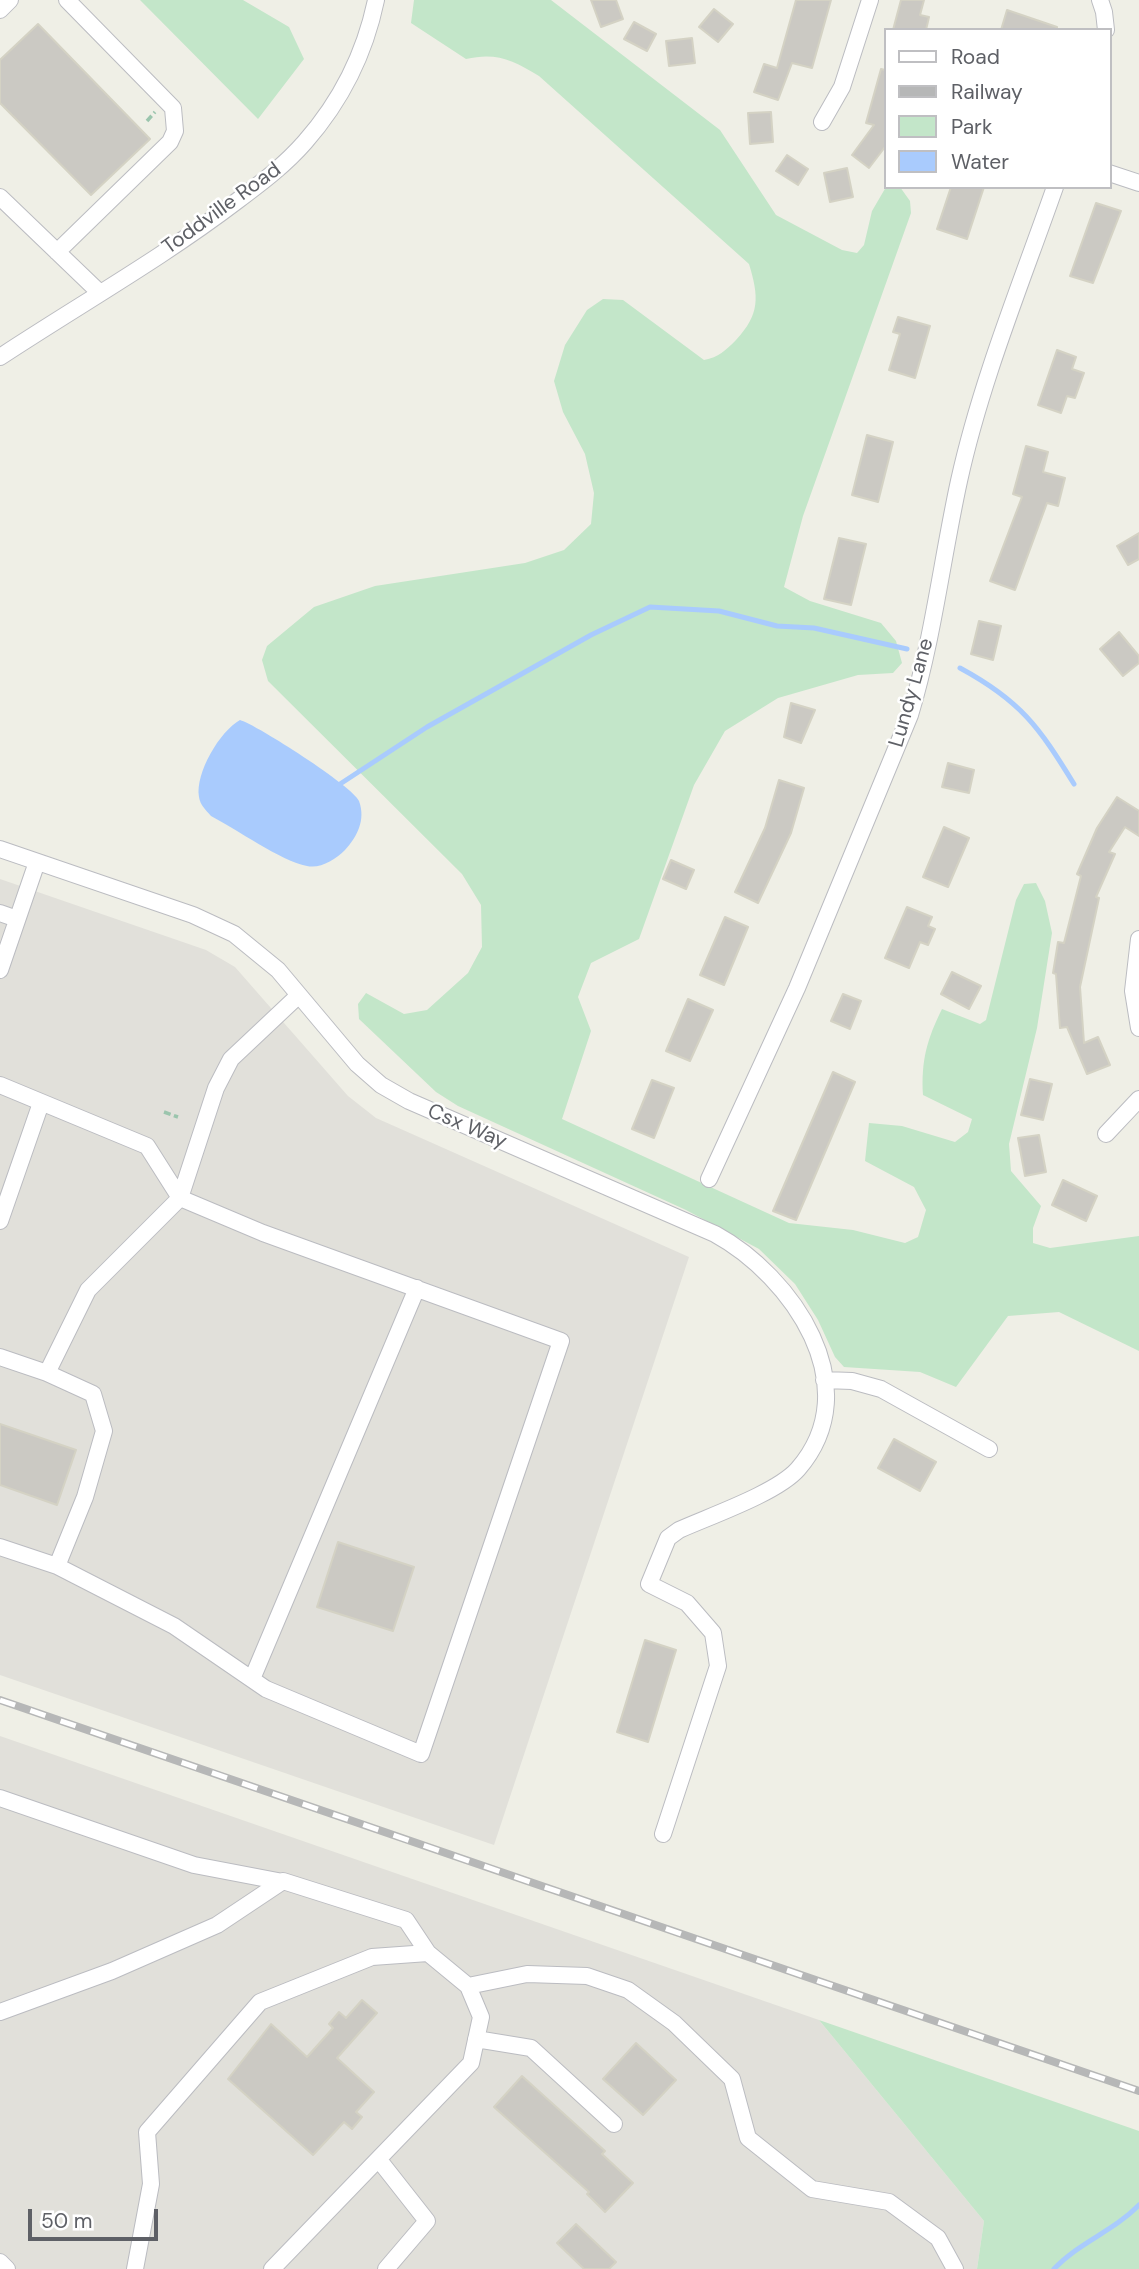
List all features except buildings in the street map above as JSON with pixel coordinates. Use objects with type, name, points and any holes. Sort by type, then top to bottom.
[{"type":"street","points":[[0,10],[10,0]]},
{"type":"street","points":[[57,252],[170,142],[175,131],[173,108],[67,0]]},
{"type":"street","name":"Toddville Road","points":[[0,357],[216,217],[278,170],[305,143],[330,111],[351,76],[376,0]]},
{"type":"street","points":[[822,122],[842,87],[870,0]]},
{"type":"street","points":[[1100,0],[1105,28]]},
{"type":"street","points":[[1111,174],[1139,183]]},
{"type":"street","name":"Lundy Lane","points":[[709,1179],[802,976],[910,715],[922,675],[959,480],[973,426],[1054,189]]},
{"type":"street","points":[[0,197],[100,293]]},
{"type":"street","name":"Csx Way","points":[[0,849],[193,915],[234,934],[259,952],[357,1064],[382,1085],[409,1101],[715,1234],[755,1259],[788,1293],[804,1318],[824,1380],[824,1423],[797,1471],[763,1492],[679,1530],[668,1538],[649,1584],[687,1603],[713,1633],[718,1666],[663,1834]]},
{"type":"street","points":[[0,970],[37,862]]},
{"type":"street","points":[[0,913],[17,919]]},
{"type":"street","points":[[1139,939],[1133,991],[1139,1028]]},
{"type":"street","points":[[47,1373],[88,1290],[180,1198],[216,1088],[231,1059],[299,995]]},
{"type":"street","points":[[0,1086],[147,1146],[180,1198],[263,1233],[561,1341],[421,1754],[266,1689],[174,1626],[57,1566],[0,1547]]},
{"type":"street","points":[[1106,1134],[1139,1099]]},
{"type":"street","points":[[0,1221],[41,1102]]},
{"type":"street","points":[[252,1679],[417,1288]]},
{"type":"street","points":[[0,1357],[47,1373],[93,1394],[104,1431],[85,1497],[57,1566]]},
{"type":"street","points":[[824,1380],[852,1381],[881,1389],[989,1449]]},
{"type":"street","points":[[0,1798],[194,1865],[282,1882],[406,1920],[428,1953],[468,1986],[481,2017],[471,2063],[272,2269]]},
{"type":"street","points":[[0,2012],[112,1971],[217,1925],[282,1882]]},
{"type":"street","points":[[135,2269],[151,2184],[147,2132],[260,2002],[372,1958],[428,1953]]},
{"type":"street","points":[[468,1986],[527,1975],[587,1976],[628,1990],[674,2023],[732,2079],[748,2137],[812,2189],[889,2202],[938,2238],[955,2269]]},
{"type":"street","points":[[476,2039],[531,2048],[614,2124]]},
{"type":"street","points":[[379,2160],[427,2221],[386,2269]]},
{"type":"street","points":[[0,2262],[7,2269]]},
{"type":"path","points":[[164,1112],[178,1117]]},
{"type":"shaded area","points":[[0,879],[206,950],[235,967],[348,1096],[376,1118],[689,1257],[494,1845],[0,1675]]},
{"type":"shaded area","points":[[0,1736],[819,2020],[984,2221],[977,2269],[0,2269]]},
{"type":"green space","points":[[140,0],[243,0],[289,27],[304,59],[258,119]]},
{"type":"green space","points":[[414,0],[551,0],[720,130],[776,215],[842,250],[857,253],[864,245],[872,211],[885,189],[901,189],[910,201],[911,213],[803,516],[784,587],[810,601],[881,623],[896,641],[902,663],[893,673],[858,675],[778,698],[725,731],[694,785],[639,939],[591,963],[578,997],[591,1031],[562,1119],[789,1223],[853,1230],[905,1243],[918,1237],[926,1210],[914,1187],[865,1161],[869,1123],[902,1126],[955,1142],[968,1132],[972,1119],[923,1095],[924,1061],[929,1040],[942,1009],[980,1024],[986,1020],[1016,900],[1024,884],[1036,883],[1045,901],[1052,933],[1037,1028],[1009,1144],[1011,1171],[1041,1206],[1033,1228],[1033,1243],[1050,1248],[1139,1236],[1139,1351],[1059,1312],[1008,1316],[956,1387],[920,1372],[844,1367],[835,1357],[818,1320],[795,1284],[759,1249],[686,1210],[458,1106],[436,1092],[359,1019],[358,1004],[366,993],[404,1014],[427,1010],[468,973],[482,947],[481,905],[462,874],[268,681],[262,660],[267,646],[314,607],[375,586],[525,563],[564,550],[591,524],[594,493],[585,454],[563,412],[554,381],[565,345],[587,310],[603,299],[623,300],[704,360],[721,353],[744,331],[750,322],[756,296],[749,264],[539,76],[504,59],[486,56],[466,59],[411,23]]},
{"type":"green space","points":[[819,2020],[1139,2131],[1139,2269],[977,2269],[984,2221]]},
{"type":"water","points":[[240,720],[304,757],[341,783],[359,801],[361,821],[357,834],[337,857],[317,866],[296,863],[211,816],[204,807],[200,800],[199,787],[205,765],[217,743],[232,725]]},
{"type":"waterway","points":[[337,786],[427,727],[591,635],[650,607],[719,611],[777,626],[814,628],[907,649]]},
{"type":"waterway","points":[[960,668],[999,692],[1027,717],[1050,746],[1074,784]]},
{"type":"waterway","points":[[1054,2269],[1139,2205]]},
{"type":"railway","points":[[0,1700],[1139,2091]]}]
